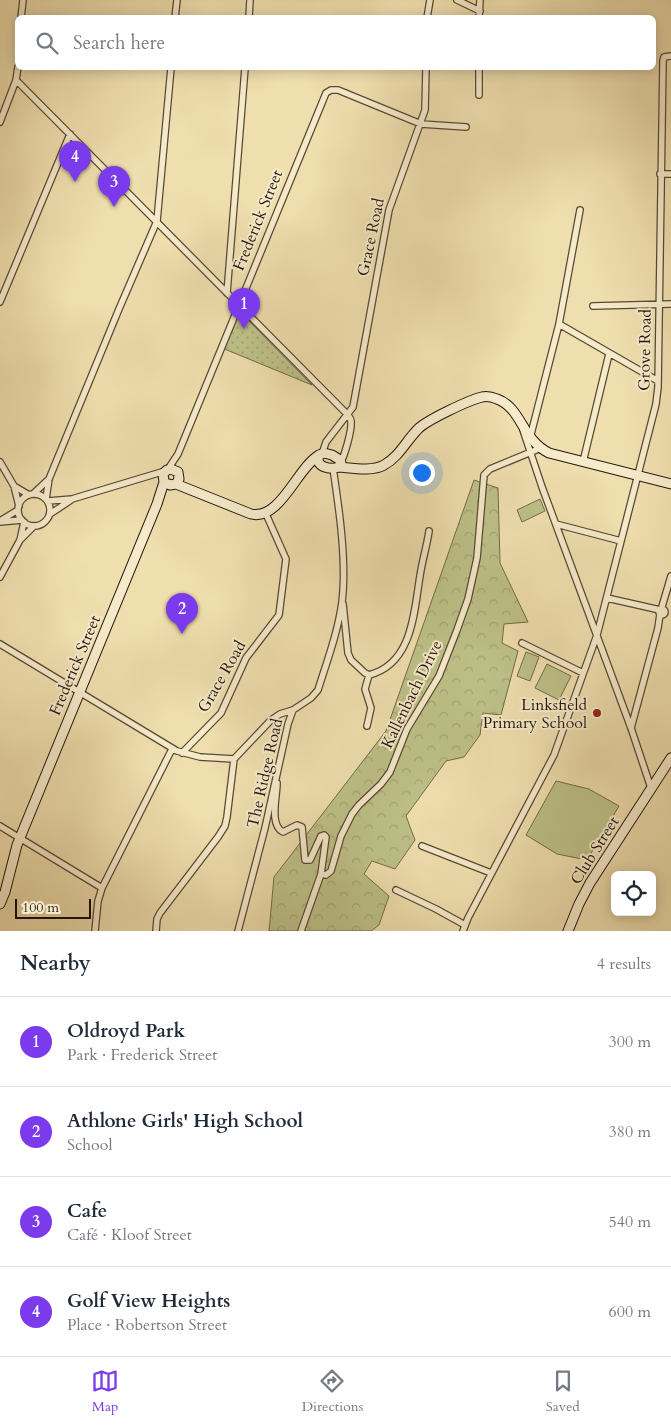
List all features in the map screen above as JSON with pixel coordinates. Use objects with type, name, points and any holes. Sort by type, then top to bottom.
[{"type":"main road","points":[[306,468],[336,466],[375,468],[385,465],[395,457],[414,433],[424,424],[478,398],[490,397],[501,400],[511,407],[530,438],[541,448],[554,454],[671,484]]},
{"type":"main road","points":[[320,454],[318,461],[336,466]]},
{"type":"main road","points":[[171,477],[196,491],[251,514],[259,515],[266,514],[274,507],[320,454],[332,455],[336,466]]},
{"type":"main road","name":"Frederick Street","points":[[0,905],[13,856],[20,838],[157,504],[171,477]]},
{"type":"main road","name":"Club Street","points":[[568,931],[590,883],[671,758]]},
{"type":"street","points":[[21,15],[23,0]]},
{"type":"street","points":[[175,15],[177,0]]},
{"type":"street","points":[[249,15],[250,0]]},
{"type":"street","points":[[428,15],[430,0],[433,2],[437,0]]},
{"type":"street","points":[[457,0],[480,14]]},
{"type":"street","points":[[480,0],[480,14]]},
{"type":"street","name":"Grove Road","points":[[464,928],[552,760],[596,635],[622,541],[657,398],[663,59],[666,56],[671,56]]},
{"type":"street","points":[[0,122],[16,80],[18,70]]},
{"type":"street","points":[[47,500],[48,479],[157,221],[171,70]]},
{"type":"street","points":[[226,292],[245,70]]},
{"type":"street","name":"Grace Road","points":[[351,421],[389,210],[421,124],[426,105],[426,70]]},
{"type":"street","points":[[479,70],[479,95]]},
{"type":"street","points":[[16,80],[347,414],[351,421],[344,456],[336,466]]},
{"type":"street","name":"Frederick Street","points":[[171,477],[178,454],[327,92],[338,90],[421,124]]},
{"type":"street","points":[[421,124],[466,127]]},
{"type":"street","points":[[0,302],[70,134]]},
{"type":"street","points":[[660,174],[671,174]]},
{"type":"street","points":[[530,438],[560,324],[580,210]]},
{"type":"street","points":[[593,306],[671,304]]},
{"type":"street","points":[[560,324],[658,381]]},
{"type":"street","points":[[583,462],[610,354]]},
{"type":"street","points":[[320,454],[326,442],[353,407]]},
{"type":"street","points":[[521,422],[530,453],[652,788]]},
{"type":"street","name":"Kallenbach Drive","points":[[301,931],[321,874],[325,875],[331,871],[341,836],[352,814],[387,776],[406,729],[439,676],[465,608],[477,558],[484,475],[490,469],[541,448]]},
{"type":"street","points":[[0,462],[14,486],[23,521],[20,540]]},
{"type":"street","name":"The Ridge Road","points":[[238,931],[293,710],[311,698],[318,690],[337,628],[342,599],[342,559],[336,466]]},
{"type":"street","points":[[47,500],[72,499],[146,478],[171,477]]},
{"type":"street","points":[[146,478],[171,477]]},
{"type":"street","points":[[0,521],[19,508],[24,498],[31,495],[48,479]]},
{"type":"street","points":[[14,486],[31,495],[40,495],[47,500],[50,505],[50,514]]},
{"type":"street","points":[[0,577],[20,540],[34,526],[44,523],[50,514],[72,499]]},
{"type":"street","name":"Grace Road","points":[[182,753],[220,713],[246,658],[279,615],[286,559],[266,514]]},
{"type":"street","points":[[0,521],[23,521],[34,526]]},
{"type":"street","points":[[556,524],[622,541]]},
{"type":"street","points":[[369,674],[390,663],[401,651],[409,637],[415,615],[429,531]]},
{"type":"street","points":[[631,728],[671,576]]},
{"type":"street","points":[[606,598],[663,612]]},
{"type":"street","points":[[342,599],[348,653],[351,660],[369,674]]},
{"type":"street","points":[[522,643],[583,673]]},
{"type":"street","points":[[0,644],[172,749],[200,757],[234,759]]},
{"type":"street","points":[[367,726],[371,708],[365,687],[369,674]]},
{"type":"street","points":[[156,931],[158,915],[225,826],[234,759],[271,720],[280,714],[293,710]]},
{"type":"street","points":[[94,931],[98,901],[102,888],[172,749]]},
{"type":"street","points":[[278,766],[276,826],[283,832],[297,825],[302,827],[303,855],[307,861],[310,860],[321,836],[325,835],[326,843],[321,874]]},
{"type":"street","points":[[0,826],[102,888]]},
{"type":"street","points":[[422,846],[492,873]]},
{"type":"street","points":[[396,890],[436,909],[464,928]]},
{"type":"green space","points":[[238,310],[312,385],[222,348]]},
{"type":"green space","points":[[474,480],[498,488],[500,563],[528,622],[504,624],[502,643],[518,651],[501,715],[483,713],[480,735],[464,757],[446,761],[406,816],[415,840],[395,869],[372,861],[364,874],[389,896],[379,925],[371,931],[269,931],[274,877],[386,731]]},
{"type":"green space","points":[[540,499],[545,511],[522,522],[517,510]]},
{"type":"green space","points":[[526,652],[539,657],[530,681],[517,676]]},
{"type":"green space","points":[[547,664],[571,676],[559,700],[535,688]]},
{"type":"green space","points":[[556,781],[589,789],[619,806],[587,860],[557,854],[526,835]]},
{"type":"place","name":"Golf View Heights","points":[[75,182]]},
{"type":"place","name":"Cafe","points":[[114,207]]},
{"type":"place","name":"Oldroyd Park","points":[[244,329]]},
{"type":"place","name":"Athlone Girls' High School","points":[[182,634]]},
{"type":"place","name":"Linksfield Primary School","points":[[597,713]]}]
